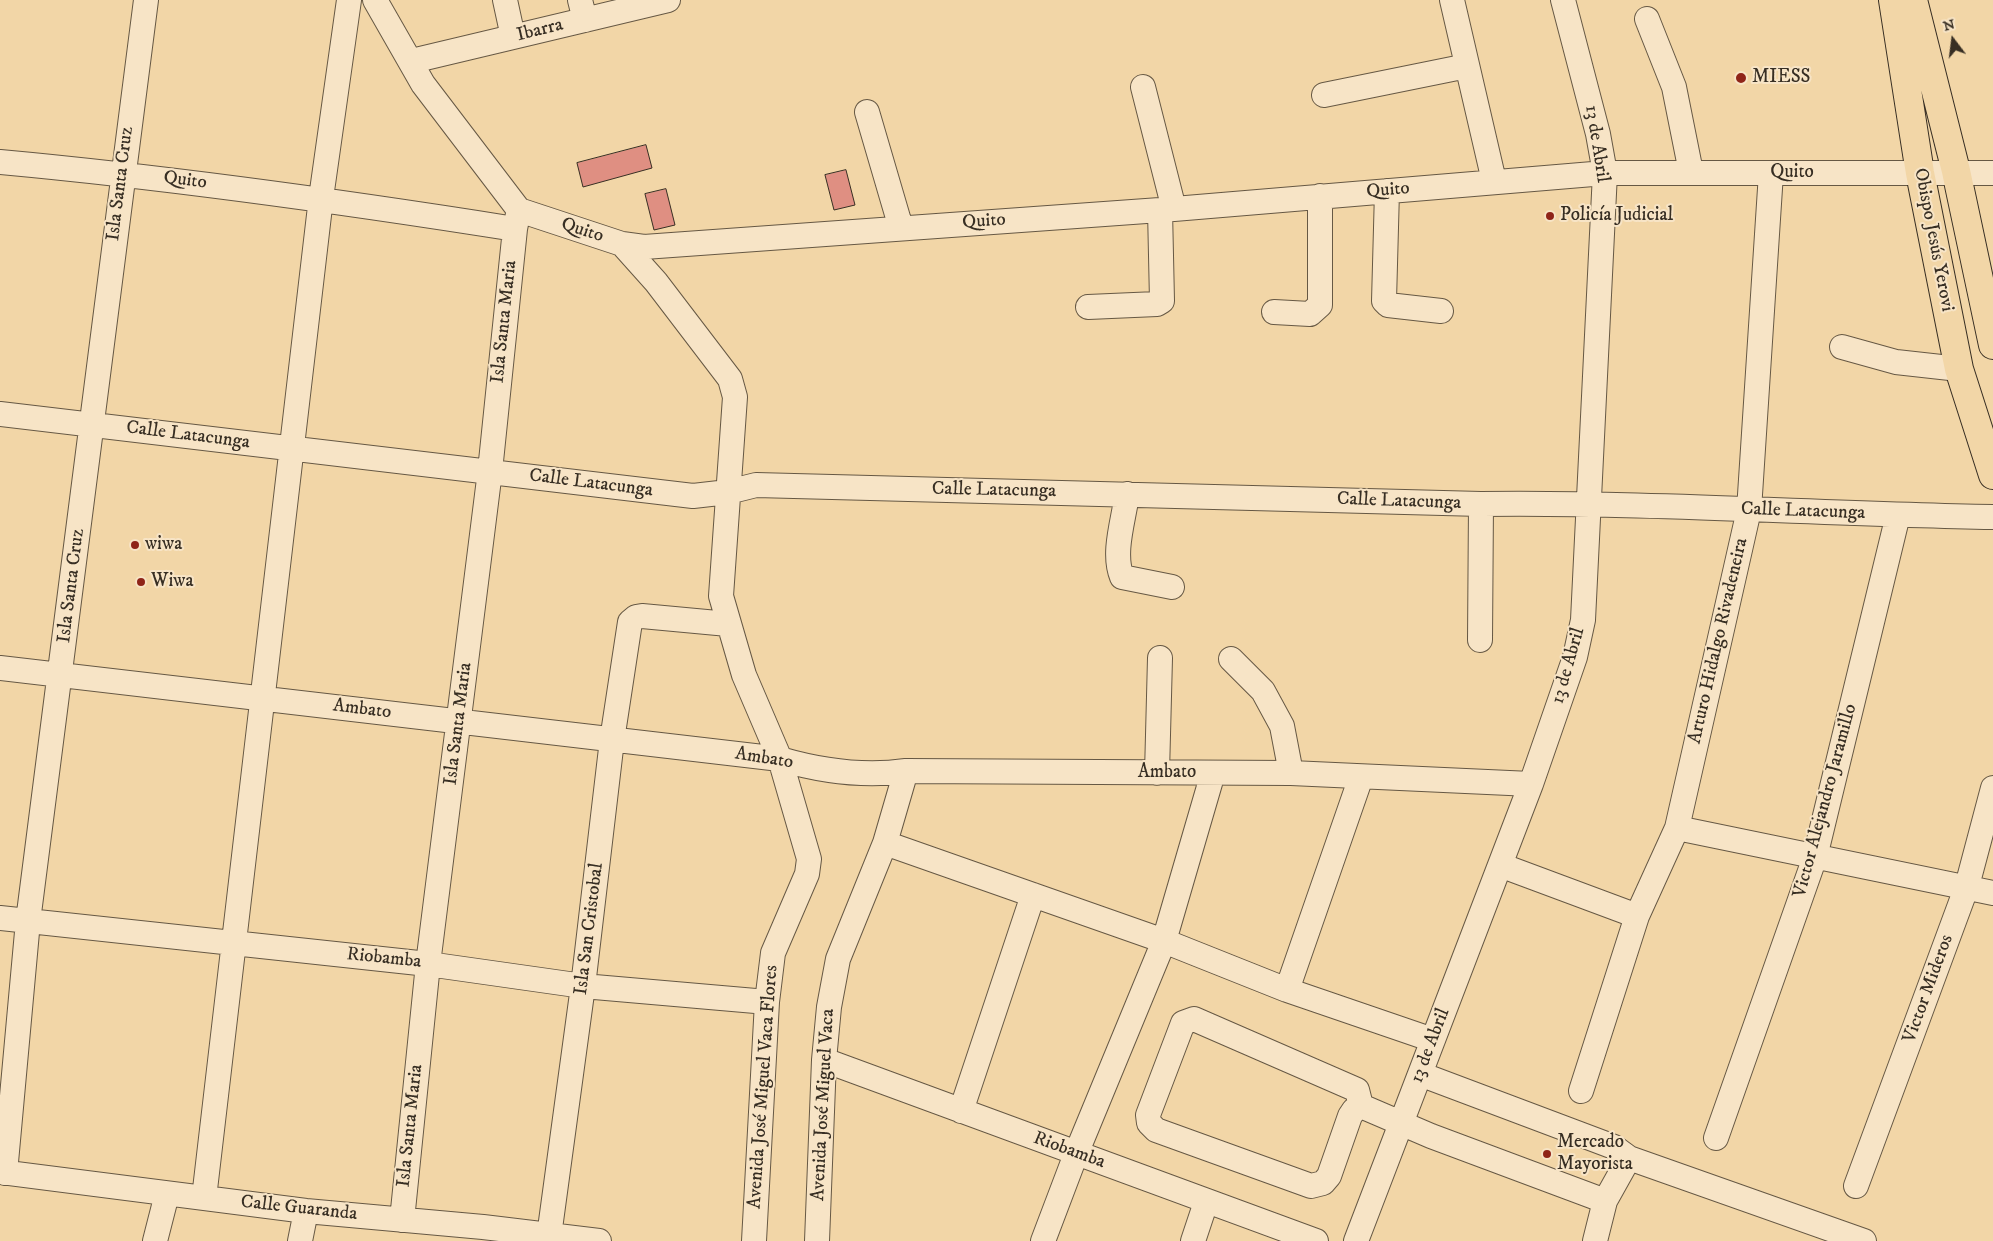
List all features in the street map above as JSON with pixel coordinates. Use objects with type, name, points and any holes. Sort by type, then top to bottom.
[{"type":"main road","name":"Obispo Jesús Yerovi","points":[[1892,0],[1920,173],[1959,369],[1993,475]]},
{"type":"main road","name":"Obispo Jesús Yerovi","points":[[1913,0],[1956,172],[1993,345]]},
{"type":"street","name":"Isla Santa Cruz","points":[[3,1173],[28,921],[61,676],[91,423],[146,0]]},
{"type":"street","points":[[204,1198],[232,943],[293,450],[321,198],[349,0]]},
{"type":"street","points":[[375,0],[412,61],[423,84],[517,219]]},
{"type":"street","points":[[505,0],[513,37]]},
{"type":"street","name":"Ibarra","points":[[412,61],[513,37],[582,10],[668,0]]},
{"type":"street","points":[[1452,0],[1494,182]]},
{"type":"street","name":"13 de Abril","points":[[1356,1241],[1531,784],[1577,648],[1583,620],[1605,173],[1598,134],[1563,0]]},
{"type":"street","points":[[1647,19],[1674,87],[1691,172]]},
{"type":"street","points":[[1324,95],[1467,66]]},
{"type":"street","points":[[1088,308],[1157,304],[1162,301],[1167,210],[1144,87]]},
{"type":"street","points":[[868,112],[901,228]]},
{"type":"street","name":"Quito","points":[[0,162],[123,174],[517,219],[622,244],[644,247],[1167,210],[1605,173],[1993,173]]},
{"type":"street","name":"Arturo Hidalgo Rivadeneira","points":[[1581,1091],[1637,916],[1677,828],[1749,510],[1771,173]]},
{"type":"street","points":[[1387,192],[1384,301],[1388,305],[1441,311]]},
{"type":"street","points":[[1274,312],[1310,314],[1320,305],[1320,196]]},
{"type":"street","name":"Isla Santa Maria","points":[[402,1220],[428,964],[490,471],[517,219]]},
{"type":"street","name":"Avenida José Miguel Vaca Flores","points":[[622,244],[656,282],[730,379],[734,397],[721,596],[744,675],[780,759],[809,859],[807,874],[773,953],[767,1002],[754,1241]]},
{"type":"street","points":[[1842,347],[1896,362],[1959,369]]},
{"type":"street","name":"Calle Latacunga","points":[[0,414],[91,423],[293,450],[490,471],[693,496],[728,492],[756,485],[1481,504],[1589,502],[1749,510],[1993,516]]},
{"type":"street","points":[[1127,494],[1119,547],[1119,570],[1122,577],[1172,587]]},
{"type":"street","points":[[1480,640],[1481,504]]},
{"type":"street","name":"Victor Alejandro Jaramillo","points":[[1716,1138],[1815,857],[1898,515]]},
{"type":"street","name":"Isla San Cristobal","points":[[549,1236],[583,986],[612,740],[630,622],[636,617],[642,616],[728,624]]},
{"type":"street","points":[[1156,773],[1160,658]]},
{"type":"street","points":[[1231,659],[1264,691],[1282,726],[1291,773]]},
{"type":"street","name":"Ambato","points":[[0,668],[780,759],[813,768],[878,775],[906,771],[1291,773],[1531,784]]},
{"type":"street","name":"Avenida José Miguel Vaca","points":[[817,1241],[824,1060],[829,1007],[838,959],[885,843],[906,771]]},
{"type":"street","points":[[1043,1241],[1076,1154],[1164,941],[1213,772]]},
{"type":"street","points":[[1287,990],[1361,777]]},
{"type":"street","name":"Victor Mideros","points":[[1856,1186],[1967,886],[1993,788]]},
{"type":"street","points":[[1677,828],[1967,886],[1993,893]]},
{"type":"street","points":[[885,843],[1164,941],[1287,990],[1433,1040]]},
{"type":"street","points":[[1500,865],[1637,916]]},
{"type":"street","points":[[961,1111],[1033,895]]},
{"type":"street","name":"Riobamba","points":[[0,918],[428,964],[583,986],[767,1002]]},
{"type":"street","points":[[1361,1106],[1354,1110],[1350,1116],[1329,1176],[1323,1183],[1311,1186],[1156,1130],[1149,1122],[1148,1115],[1183,1023],[1194,1019],[1356,1090],[1361,1106],[1401,1124],[1605,1202]]},
{"type":"street","name":"Riobamba","points":[[824,1060],[1316,1241]]},
{"type":"street","points":[[1420,1074],[1614,1147],[1630,1158],[1864,1241]]},
{"type":"street","points":[[1595,1241],[1605,1202],[1630,1158]]},
{"type":"street","name":"Calle Guaranda","points":[[3,1173],[306,1211],[402,1220],[482,1234],[549,1236],[599,1241]]},
{"type":"street","points":[[155,1241],[167,1194]]},
{"type":"street","points":[[1193,1241],[1206,1202]]},
{"type":"street","points":[[300,1241],[306,1211]]},
{"type":"building","points":[[646,145],[652,168],[583,187],[577,163]]},
{"type":"building","points":[[846,170],[855,205],[834,210],[825,175]]},
{"type":"building","points":[[666,189],[675,225],[654,230],[645,194]]},
{"type":"place","name":"MIESS","points":[[1741,78]]},
{"type":"place","name":"Policía Judicial","points":[[1550,216]]},
{"type":"place","name":"wiwa","points":[[135,545]]},
{"type":"place","name":"Wiwa","points":[[141,582]]},
{"type":"place","name":"Mercado Mayorista","points":[[1547,1154]]}]
